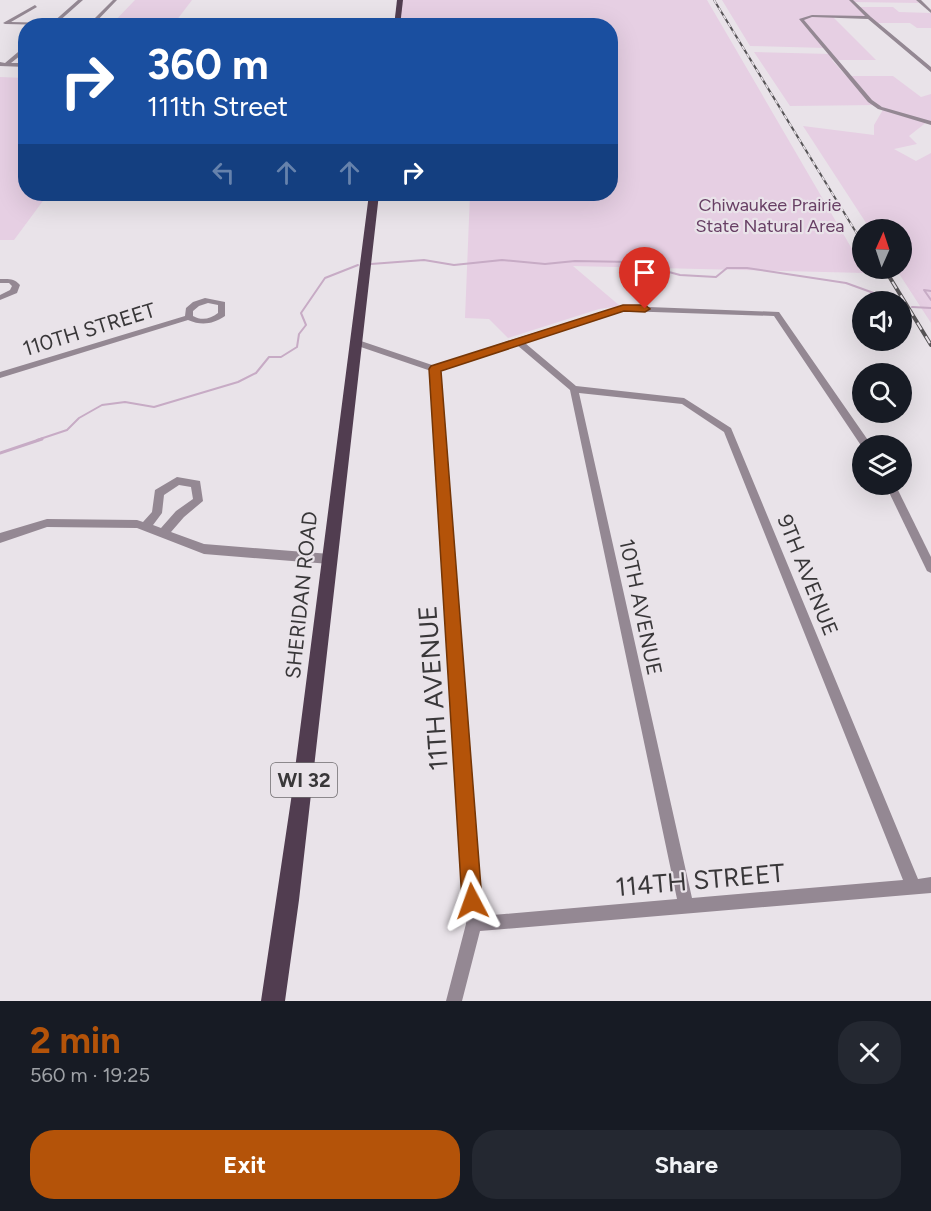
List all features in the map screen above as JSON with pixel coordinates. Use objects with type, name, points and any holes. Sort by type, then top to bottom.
[{"type":"main road","points":[[398,18],[400,0]]},
{"type":"main road","name":"SHERIDAN ROAD","points":[[273,1001],[295,863],[373,201]]},
{"type":"street","points":[[61,18],[81,0]]},
{"type":"street","points":[[96,18],[115,0]]},
{"type":"street","points":[[851,0],[931,70]]},
{"type":"street","points":[[918,0],[931,12]]},
{"type":"street","points":[[2,25],[35,6]]},
{"type":"street","points":[[869,18],[801,19],[855,86],[870,101],[880,108],[931,123]]},
{"type":"street","points":[[2,25],[18,25]]},
{"type":"street","points":[[3,64],[18,54]]},
{"type":"street","points":[[3,64],[18,65]]},
{"type":"street","points":[[0,281],[10,281],[16,285],[14,291],[0,298]]},
{"type":"street","points":[[355,342],[435,369],[623,308],[776,314],[859,435]]},
{"type":"street","name":"110TH STREET","points":[[0,375],[189,317]]},
{"type":"street","points":[[517,341],[574,389]]},
{"type":"street","name":"11TH AVENUE","points":[[435,369],[474,924],[454,1001]]},
{"type":"street","name":"9TH AVENUE","points":[[574,389],[684,401],[728,430],[913,885]]},
{"type":"street","name":"10TH AVENUE","points":[[574,389],[686,906]]},
{"type":"street","points":[[145,527],[157,513],[159,493],[177,481],[196,484],[198,501],[180,514],[163,534]]},
{"type":"street","points":[[895,495],[931,568]]},
{"type":"street","points":[[0,538],[47,524],[137,524],[204,549],[330,559]]},
{"type":"street","name":"114TH STREET","points":[[474,924],[931,885]]},
{"type":"green space","points":[[135,0],[192,0],[178,18],[118,18]]},
{"type":"green space","points":[[402,0],[707,0],[852,249],[852,273],[573,266],[620,306],[599,309],[508,338],[489,319],[465,318],[470,201],[618,201],[618,18],[400,18]]},
{"type":"green space","name":"Chiwaukee Prairie State Natural Area","points":[[722,0],[916,0],[919,3],[852,2],[856,7],[893,7],[899,12],[931,13],[931,28],[917,28],[910,23],[876,23],[869,17],[833,17],[876,60],[832,60],[846,76],[893,76],[921,97],[931,94],[931,122],[928,121],[909,136],[917,144],[894,149],[916,161],[931,153],[931,323],[902,279],[912,279],[912,219],[863,219],[803,126],[874,135],[874,125],[884,108],[878,105],[790,106],[754,52],[830,54],[826,48],[750,46]]},
{"type":"green space","points":[[0,77],[18,78],[18,201],[43,201],[14,240],[0,240]]},
{"type":"waterway","points":[[371,264],[424,260],[454,265],[502,260],[545,264],[575,261],[632,262],[680,275],[716,277],[727,268],[747,268],[846,283],[868,291]]},
{"type":"waterway","points":[[37,440],[67,430],[79,418],[102,405],[125,402],[154,407],[238,382],[256,373],[269,357],[281,357],[297,347],[299,334],[306,325],[301,313],[325,278],[358,265]]},
{"type":"waterway","points":[[931,291],[924,290],[931,300]]},
{"type":"waterway","points":[[912,307],[931,308]]},
{"type":"waterway","points":[[0,453],[42,439]]},
{"type":"railway","points":[[714,0],[852,226]]},
{"type":"railway","points":[[891,279],[931,345]]},
{"type":"route","points":[[472,901],[435,369],[623,308],[645,309]]}]
